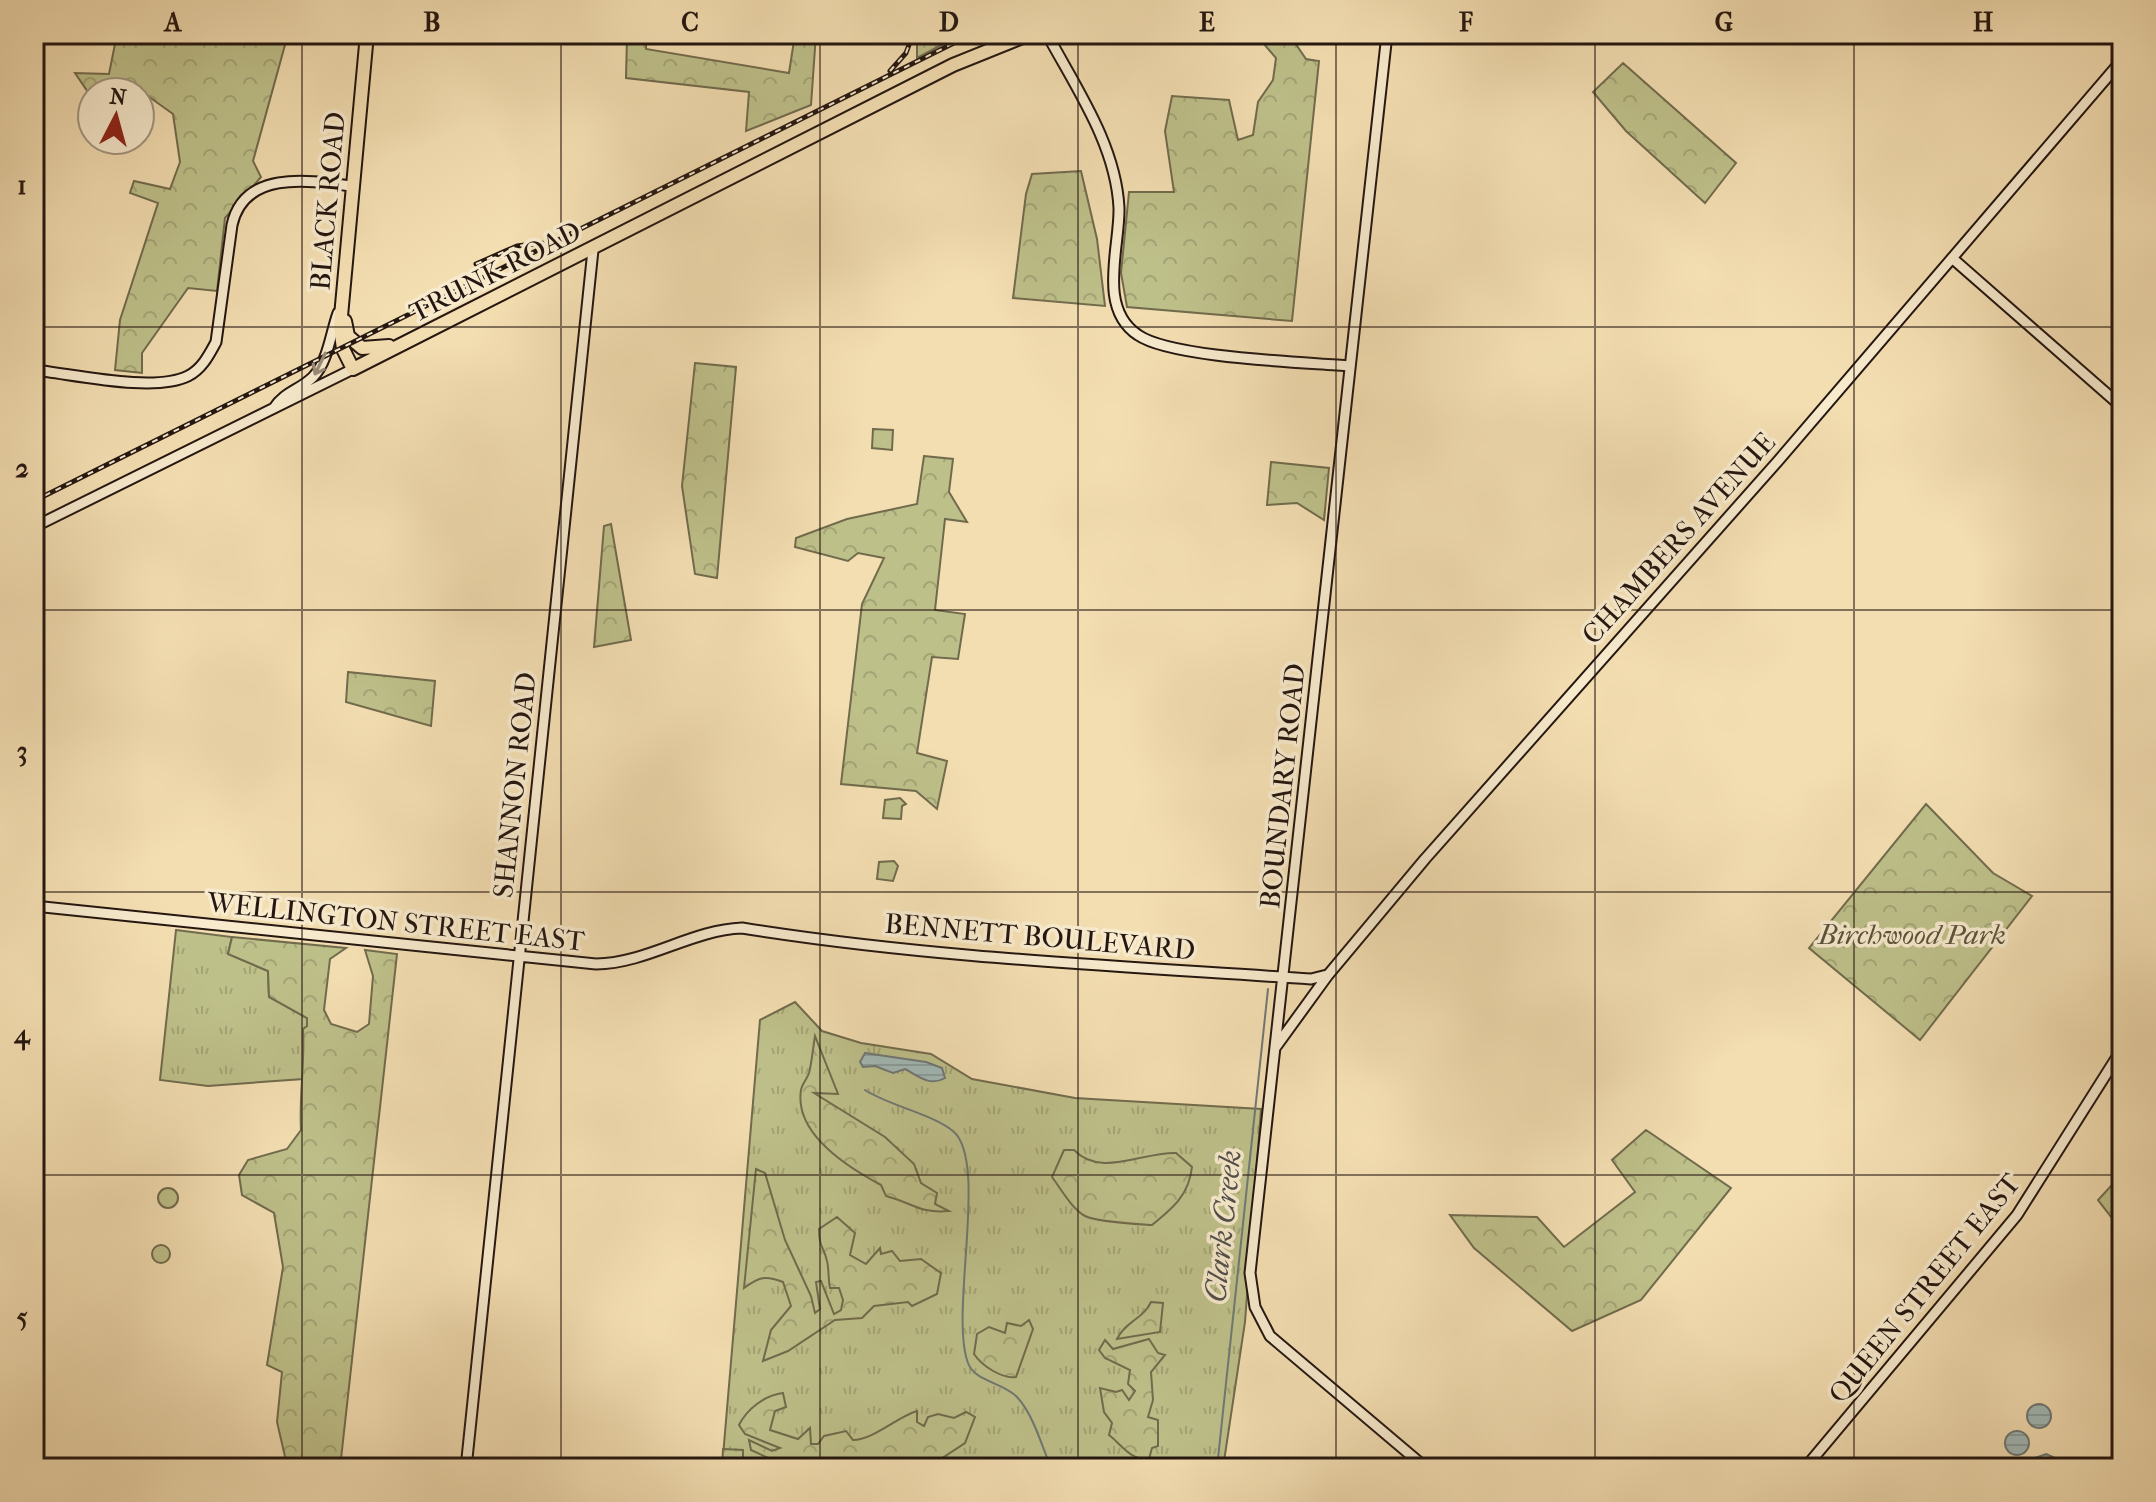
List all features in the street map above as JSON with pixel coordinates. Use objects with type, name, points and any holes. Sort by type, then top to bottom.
[{"type":"highway","name":"BLACK ROAD","points":[[353,369],[341,338],[342,302],[367,34]]},
{"type":"highway","name":"TRUNK ROAD","points":[[353,369],[1014,34]]},
{"type":"highway","name":"TRUNK ROAD","points":[[976,54],[1030,34]]},
{"type":"highway","points":[[342,302],[348,336],[362,348],[384,347],[431,331]]},
{"type":"main road","points":[[1047,34],[1091,115],[1111,164],[1119,206],[1114,294],[1132,331],[1164,347],[1349,366]]},
{"type":"main road","name":"BOUNDARY ROAD","points":[[1387,34],[1250,1273],[1255,1307],[1270,1336],[1426,1468]]},
{"type":"main road","name":"CHAMBERS AVENUE","points":[[1273,1051],[1315,991],[1425,859],[2122,60]]},
{"type":"main road","points":[[34,370],[149,382],[187,377],[206,359],[216,342],[232,225],[235,210],[244,198],[261,187],[281,182],[351,186]]},
{"type":"main road","name":"SHANNON ROAD","points":[[466,1468],[593,250]]},
{"type":"main road","points":[[1952,258],[2122,407]]},
{"type":"main road","points":[[274,409],[282,396],[311,379],[319,370],[342,302]]},
{"type":"main road","name":"TRUNK ROAD","points":[[34,527],[353,369]]},
{"type":"main road","name":"WELLINGTON STREET EAST","points":[[34,906],[611,964],[712,932],[748,929]]},
{"type":"main road","name":"BENNETT BOULEVARD","points":[[748,929],[936,951],[1311,979],[1328,975]]},
{"type":"main road","name":"QUEEN STREET EAST","points":[[1805,1468],[2017,1215],[2122,1049]]},
{"type":"green space","points":[[117,34],[288,34],[253,161],[261,177],[225,218],[217,291],[188,288],[142,353],[142,373],[115,370],[120,320],[158,203],[130,193],[134,181],[170,189],[180,162],[173,114],[156,102],[156,76],[77,76],[75,73],[109,74]]},
{"type":"green space","points":[[795,34],[816,34],[811,105],[746,131],[749,92],[626,78],[627,37],[646,40],[646,49],[789,73]]},
{"type":"green space","points":[[917,34],[962,34],[917,58]]},
{"type":"green space","points":[[1264,34],[1291,37],[1306,59],[1319,61],[1292,321],[1127,307],[1121,273],[1129,192],[1174,192],[1165,131],[1172,96],[1229,100],[1238,140],[1253,135],[1258,102],[1273,80],[1276,58],[1263,43]]},
{"type":"green space","points":[[1623,63],[1736,163],[1705,203],[1626,131],[1593,92]]},
{"type":"green space","points":[[1081,171],[1097,239],[1105,306],[1013,298],[1026,194],[1032,174]]},
{"type":"green space","points":[[695,363],[736,367],[717,578],[695,574],[682,486]]},
{"type":"green space","points":[[873,429],[893,430],[892,450],[872,448]]},
{"type":"green space","points":[[924,456],[953,459],[949,492],[967,522],[945,519],[935,610],[965,614],[958,659],[932,657],[917,753],[947,761],[937,809],[916,791],[841,784],[862,604],[884,558],[858,553],[848,561],[795,547],[796,538],[847,519],[917,504]]},
{"type":"green space","points":[[1271,462],[1329,468],[1324,520],[1297,503],[1267,505]]},
{"type":"green space","points":[[611,524],[631,640],[594,647],[604,526]]},
{"type":"green space","points":[[348,672],[435,681],[431,726],[346,702]]},
{"type":"green space","points":[[900,798],[906,804],[902,806],[901,819],[883,818],[885,800]]},
{"type":"green space","name":"Birchwood Park","points":[[1926,804],[1993,873],[2032,896],[1920,1040],[1809,948]]},
{"type":"green space","points":[[894,861],[898,866],[893,881],[877,879],[879,862]]},
{"type":"green space","points":[[176,930],[232,937],[228,954],[268,971],[269,997],[307,1018],[307,1026],[303,1030],[303,1079],[208,1086],[160,1080]]},
{"type":"green space","points":[[232,937],[346,948],[330,959],[324,1010],[331,1024],[357,1032],[369,1024],[373,976],[365,950],[397,954],[340,1468],[318,1468],[286,1461],[277,1422],[282,1372],[267,1365],[283,1267],[274,1213],[242,1195],[239,1175],[248,1160],[287,1149],[301,1130],[303,1029],[307,1026],[307,1018],[269,997],[268,971],[228,954]]},
{"type":"green space","points":[[795,1002],[822,1031],[861,1043],[931,1054],[972,1079],[1075,1098],[1261,1109],[1245,1322],[1223,1468],[722,1468],[760,1020]]},
{"type":"green space","points":[[815,1036],[838,1094],[814,1093],[885,1137],[914,1164],[921,1183],[937,1193],[935,1204],[949,1211],[923,1209],[886,1196],[881,1185],[840,1159],[815,1135],[801,1106],[801,1090],[809,1073]]},
{"type":"green space","points":[[1646,1130],[1731,1188],[1641,1300],[1572,1331],[1474,1248],[1450,1215],[1537,1217],[1564,1247],[1635,1192],[1612,1160]]},
{"type":"green space","points":[[1064,1150],[1074,1150],[1085,1158],[1109,1163],[1176,1153],[1192,1167],[1184,1193],[1152,1225],[1107,1221],[1080,1213],[1052,1177]]},
{"type":"green space","points":[[756,1169],[765,1173],[785,1240],[811,1296],[815,1313],[820,1309],[816,1282],[821,1281],[834,1314],[841,1310],[843,1300],[839,1288],[830,1288],[828,1264],[819,1235],[819,1229],[837,1217],[855,1233],[850,1255],[866,1264],[880,1248],[881,1254],[892,1251],[900,1261],[921,1259],[941,1273],[937,1294],[912,1306],[908,1302],[874,1306],[862,1318],[835,1320],[788,1351],[763,1361],[771,1330],[791,1306],[783,1282],[762,1278],[744,1288]]},
{"type":"green space","points":[[2122,1174],[2122,1231],[2098,1200]]},
{"type":"green space","points":[[168,1188],[175,1191],[178,1198],[175,1205],[168,1208],[161,1205],[158,1198],[161,1191]]},
{"type":"green space","points":[[161,1245],[170,1254],[161,1263],[152,1254]]},
{"type":"green space","points":[[1151,1302],[1163,1303],[1160,1332],[1117,1339],[1144,1312]]},
{"type":"green space","points":[[1029,1320],[1033,1329],[1016,1377],[993,1371],[974,1354],[977,1334],[989,1327],[1005,1333],[1007,1323],[1021,1326]]},
{"type":"green space","points":[[1149,1339],[1158,1353],[1165,1355],[1151,1372],[1153,1400],[1148,1417],[1158,1420],[1158,1446],[1152,1448],[1149,1459],[1143,1459],[1132,1455],[1109,1435],[1112,1423],[1104,1412],[1100,1388],[1116,1392],[1122,1390],[1129,1400],[1135,1391],[1128,1384],[1130,1370],[1105,1358],[1099,1350],[1105,1340],[1113,1349]]},
{"type":"green space","points":[[783,1393],[786,1407],[775,1411],[770,1430],[798,1439],[810,1428],[811,1444],[818,1444],[824,1436],[846,1431],[853,1440],[861,1439],[917,1411],[917,1422],[924,1426],[928,1417],[938,1414],[954,1418],[966,1412],[975,1417],[965,1443],[927,1468],[790,1468],[751,1450],[749,1440],[772,1451],[780,1448],[745,1434],[739,1425],[757,1404]]},
{"type":"green space","points":[[723,1449],[743,1450],[743,1468],[722,1468]]},
{"type":"water","points":[[865,1053],[926,1062],[942,1068],[945,1078],[929,1081],[905,1069],[893,1073],[875,1066],[863,1067],[860,1062]]},
{"type":"water","points":[[2039,1404],[2048,1407],[2051,1416],[2048,1425],[2039,1428],[2030,1425],[2027,1416],[2030,1407]]},
{"type":"water","points":[[2017,1431],[2026,1434],[2029,1443],[2026,1452],[2017,1455],[2008,1452],[2005,1443],[2008,1434]]},
{"type":"water","points":[[2046,1454],[2053,1457],[2057,1468],[2033,1468],[2035,1458]]},
{"type":"waterway","name":"Clark Creek","points":[[1217,1468],[1268,989]]},
{"type":"waterway","points":[[865,1090],[944,1125],[953,1131],[963,1148],[969,1204],[963,1310],[963,1340],[968,1363],[977,1374],[1011,1392],[1023,1404],[1051,1468]]},
{"type":"railway","points":[[890,71],[906,53],[913,34]]},
{"type":"railway","points":[[34,501],[972,34]]},
{"type":"railway","points":[[476,264],[517,246],[542,243]]}]
